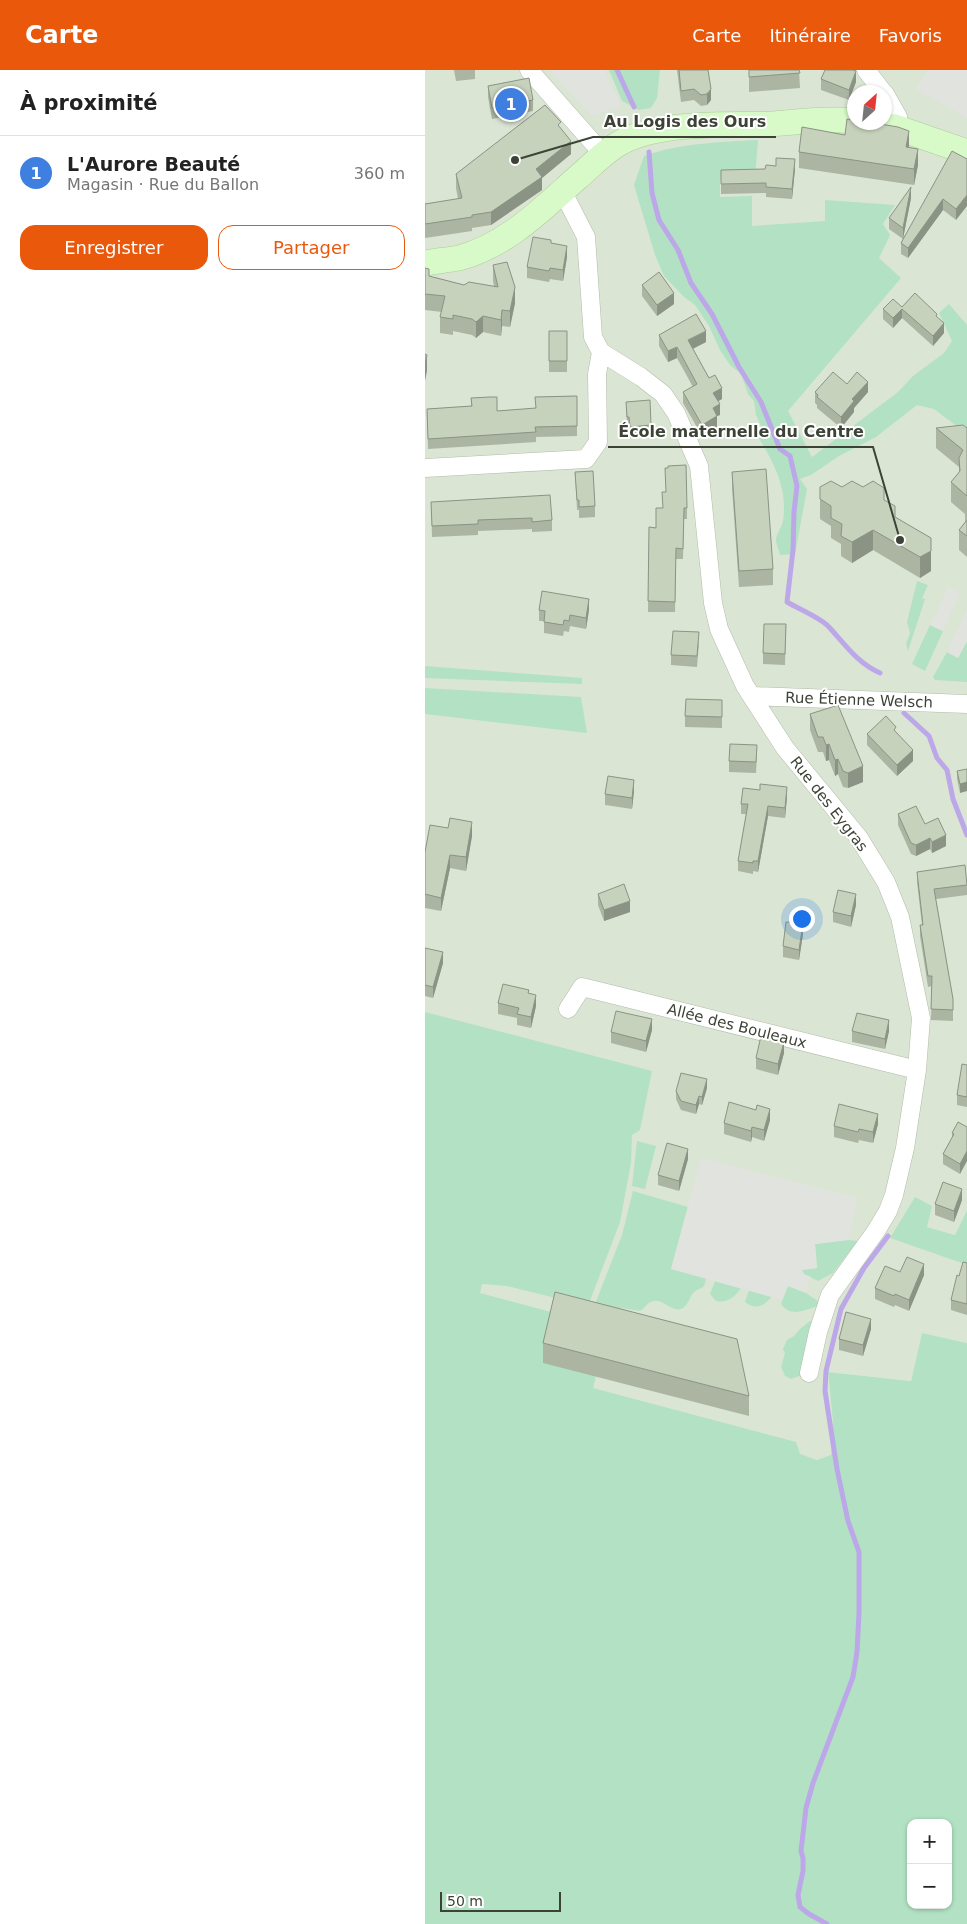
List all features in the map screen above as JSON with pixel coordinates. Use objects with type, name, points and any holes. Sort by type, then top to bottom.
[{"type":"street","points":[[529,70],[603,154]]},
{"type":"street","points":[[866,70],[878,85]]},
{"type":"street","points":[[892,107],[898,117],[895,127]]},
{"type":"street","points":[[425,263],[458,258],[504,239],[536,215],[603,154],[633,137],[671,128],[847,122]]},
{"type":"street","points":[[892,127],[967,152]]},
{"type":"street","points":[[425,468],[586,459],[599,442],[597,374],[601,352],[593,336],[586,237],[567,200],[561,193]]},
{"type":"street","name":"Rue des Eygras","points":[[601,352],[656,388],[663,394],[676,413],[699,466],[713,603],[719,629],[745,686],[785,748],[859,838],[886,882],[900,917],[921,1018],[917,1070],[905,1148],[894,1195],[888,1211],[876,1231],[830,1295],[818,1332],[809,1373]]},
{"type":"street","name":"Rue Étienne Welsch","points":[[752,696],[967,704]]},
{"type":"street","name":"Allée des Bouleaux","points":[[568,1009],[582,987],[917,1070]]},
{"type":"shaded area","points":[[425,70],[967,70],[967,1210],[955,1235],[927,1227],[891,1238],[967,1265],[967,1343],[922,1333],[911,1381],[828,1372],[833,1423],[831,1456],[817,1460],[425,1356]]},
{"type":"shaded area","points":[[549,70],[605,70],[621,106],[592,116]]},
{"type":"shaded area","points":[[928,70],[967,70],[967,118],[916,89]]},
{"type":"shaded area","points":[[948,587],[960,593],[943,631],[930,625]]},
{"type":"shaded area","points":[[967,610],[967,641],[958,658],[947,652]]},
{"type":"shaded area","points":[[701,1158],[858,1198],[848,1240],[815,1244],[817,1268],[802,1270],[804,1274],[811,1277],[806,1293],[788,1286],[782,1300],[671,1269]]},
{"type":"green space","points":[[609,70],[660,70],[657,98],[651,108],[639,110],[622,101]]},
{"type":"green space","points":[[758,140],[755,178],[720,180],[720,197],[752,196],[752,226],[825,221],[825,200],[895,205],[883,224],[890,235],[879,258],[901,278],[788,411],[812,457],[898,392],[913,376],[944,353],[952,341],[939,313],[949,304],[967,325],[967,434],[934,409],[917,405],[876,437],[839,456],[811,475],[800,479],[807,489],[795,554],[780,555],[776,544],[776,538],[783,521],[782,487],[758,437],[761,426],[756,415],[754,401],[748,394],[741,374],[730,365],[720,350],[709,326],[695,305],[684,297],[664,276],[655,255],[634,185],[644,156],[686,146]]},
{"type":"green space","points":[[917,581],[928,585],[922,598],[925,599],[908,651],[906,644],[910,633],[907,622]]},
{"type":"green space","points":[[930,625],[943,631],[925,671],[912,664]]},
{"type":"green space","points":[[967,641],[967,682],[935,680],[933,677],[947,652],[958,658]]},
{"type":"green space","points":[[425,666],[582,678],[582,684],[425,678]]},
{"type":"green space","points":[[425,688],[581,697],[587,733],[425,714]]},
{"type":"green space","points":[[425,1012],[652,1071],[640,1130],[632,1135],[631,1163],[620,1222],[588,1306],[507,1286],[482,1284],[480,1293],[555,1313],[596,1376],[593,1388],[796,1442],[800,1454],[817,1460],[831,1455],[833,1423],[828,1372],[911,1381],[922,1333],[967,1343],[967,1924],[425,1924]]},
{"type":"green space","points":[[637,1141],[656,1146],[645,1189],[632,1186]]},
{"type":"green space","points":[[633,1191],[688,1207],[671,1269],[706,1278],[703,1287],[694,1292],[687,1305],[683,1308],[674,1309],[662,1302],[654,1301],[640,1311],[621,1308],[614,1313],[595,1304],[622,1235]]},
{"type":"green space","points":[[915,1197],[932,1206],[927,1227],[955,1235],[967,1210],[967,1265],[890,1238]]},
{"type":"green space","points":[[848,1240],[859,1241],[833,1273],[818,1281],[804,1274],[801,1270],[817,1268],[815,1244]]},
{"type":"green space","points":[[715,1281],[741,1288],[730,1299],[716,1301],[710,1294]]},
{"type":"green space","points":[[788,1286],[806,1293],[819,1302],[818,1306],[798,1312],[789,1311],[781,1304]]},
{"type":"green space","points":[[749,1290],[772,1296],[763,1305],[752,1306],[745,1302]]},
{"type":"green space","points":[[810,1321],[817,1321],[802,1375],[791,1379],[785,1376],[781,1367],[785,1353],[783,1349],[787,1340]]},
{"type":"building","points":[[679,70],[708,70],[711,89],[707,94],[701,95],[694,89],[681,91]]},
{"type":"building","points":[[749,70],[799,70],[800,73],[749,77]]},
{"type":"building","points":[[825,70],[856,71],[851,85],[847,85],[847,89],[821,79]]},
{"type":"building","points":[[529,78],[533,100],[492,108],[488,86]]},
{"type":"building","points":[[545,105],[561,122],[558,125],[571,141],[536,169],[542,177],[491,212],[472,215],[472,217],[425,224],[425,204],[462,198],[456,174]]},
{"type":"building","points":[[847,119],[847,130],[892,130],[892,126],[909,131],[906,147],[918,149],[914,169],[799,152],[802,127],[845,135]]},
{"type":"building","points":[[952,151],[967,159],[967,195],[956,209],[943,199],[908,248],[901,243]]},
{"type":"building","points":[[776,158],[795,159],[792,189],[766,187],[766,183],[721,184],[721,170],[765,169],[766,165],[776,166]]},
{"type":"building","points":[[911,187],[903,228],[889,218]]},
{"type":"building","points":[[533,237],[551,240],[551,243],[567,246],[563,270],[550,268],[549,271],[527,267]]},
{"type":"building","points":[[507,262],[515,287],[510,311],[502,310],[501,320],[483,316],[476,322],[472,319],[453,315],[453,319],[440,317],[445,296],[425,294],[425,268],[429,269],[429,276],[464,285],[469,282],[498,287],[493,265]]},
{"type":"building","points":[[659,272],[674,293],[657,305],[642,285]]},
{"type":"building","points":[[915,293],[944,323],[933,336],[902,309],[893,318],[883,309],[893,299],[902,307]]},
{"type":"building","points":[[696,314],[706,331],[688,340],[709,378],[715,375],[722,388],[713,393],[720,404],[713,408],[717,416],[702,425],[683,392],[697,384],[677,347],[668,351],[659,335]]},
{"type":"building","points":[[549,331],[567,331],[567,361],[549,361]]},
{"type":"building","points":[[833,372],[847,384],[857,372],[868,382],[852,399],[854,401],[841,417],[817,397],[818,395],[815,392]]},
{"type":"building","points":[[577,396],[577,426],[535,427],[536,432],[428,439],[427,409],[472,406],[471,398],[490,397],[497,397],[497,411],[536,408],[535,397]]},
{"type":"building","points":[[650,400],[651,425],[630,427],[626,402]]},
{"type":"building","points":[[963,425],[967,428],[967,496],[951,482],[960,471],[959,458],[963,450],[936,428]]},
{"type":"building","points":[[686,465],[687,508],[684,508],[683,549],[676,548],[675,602],[648,601],[649,527],[656,528],[656,508],[663,508],[662,492],[666,492],[665,468],[668,468],[668,466]]},
{"type":"building","points":[[766,469],[773,569],[739,571],[732,472]]},
{"type":"building","points":[[593,471],[595,506],[579,507],[575,472]]},
{"type":"building","points":[[831,481],[842,487],[852,481],[863,487],[873,481],[884,488],[884,500],[895,506],[895,517],[931,538],[931,551],[920,557],[873,530],[852,542],[841,536],[842,524],[831,518],[831,506],[820,499],[820,487]]},
{"type":"building","points":[[550,495],[552,520],[532,522],[532,518],[478,520],[478,524],[432,526],[431,502]]},
{"type":"building","points":[[967,520],[967,536],[959,530]]},
{"type":"building","points":[[542,591],[589,599],[586,618],[570,615],[569,621],[564,620],[563,625],[544,622],[545,611],[539,610]]},
{"type":"building","points":[[764,624],[786,624],[785,654],[763,653]]},
{"type":"building","points":[[673,631],[699,632],[697,656],[671,655]]},
{"type":"building","points":[[686,699],[722,700],[722,717],[685,716]]},
{"type":"building","points":[[838,705],[863,766],[848,773],[843,771],[838,759],[835,760],[829,744],[826,745],[823,737],[818,737],[810,714]]},
{"type":"building","points":[[886,716],[896,727],[894,730],[913,750],[897,765],[867,734]]},
{"type":"building","points":[[730,744],[757,745],[756,762],[729,761]]},
{"type":"building","points":[[967,769],[967,782],[960,784],[957,771]]},
{"type":"building","points":[[608,776],[634,780],[632,798],[605,794]]},
{"type":"building","points":[[760,784],[787,787],[785,808],[768,806],[758,861],[753,861],[753,863],[738,861],[748,804],[741,804],[743,788],[760,790]]},
{"type":"building","points":[[916,806],[925,824],[938,818],[946,835],[932,842],[930,838],[916,845],[911,843],[898,814]]},
{"type":"building","points":[[450,818],[472,822],[466,857],[450,855],[441,898],[425,894],[425,852],[430,825],[448,828]]},
{"type":"building","points":[[965,865],[967,885],[934,889],[953,999],[953,1010],[931,1009],[932,976],[928,976],[920,925],[923,925],[917,872]]},
{"type":"building","points":[[624,884],[630,901],[604,910],[598,894]]},
{"type":"building","points":[[838,890],[856,894],[851,916],[833,912]]},
{"type":"building","points":[[786,922],[803,923],[799,950],[783,946]]},
{"type":"building","points":[[425,948],[443,952],[433,987],[425,985]]},
{"type":"building","points":[[503,984],[529,990],[528,993],[536,995],[531,1017],[517,1014],[519,1008],[498,1003]]},
{"type":"building","points":[[616,1011],[652,1019],[646,1041],[611,1032]]},
{"type":"building","points":[[857,1013],[889,1020],[885,1039],[852,1031]]},
{"type":"building","points":[[761,1036],[784,1042],[778,1064],[756,1058]]},
{"type":"building","points":[[962,1064],[967,1065],[967,1097],[957,1095]]},
{"type":"building","points":[[681,1073],[707,1079],[702,1097],[699,1096],[696,1105],[681,1101],[676,1091]]},
{"type":"building","points":[[729,1102],[756,1110],[757,1105],[770,1109],[764,1130],[752,1127],[751,1131],[724,1123]]},
{"type":"building","points":[[839,1104],[878,1114],[873,1132],[859,1129],[858,1132],[834,1126]]},
{"type":"building","points":[[958,1122],[967,1127],[967,1151],[960,1164],[943,1154]]},
{"type":"building","points":[[667,1143],[688,1149],[679,1181],[658,1175]]},
{"type":"building","points":[[943,1182],[962,1189],[954,1211],[935,1204]]},
{"type":"building","points":[[907,1257],[924,1264],[909,1300],[875,1288],[885,1266],[900,1272]]},
{"type":"building","points":[[963,1262],[967,1263],[967,1304],[951,1300],[957,1275],[959,1276]]},
{"type":"building","points":[[555,1292],[737,1339],[749,1396],[543,1343]]},
{"type":"building","points":[[846,1312],[871,1319],[863,1345],[839,1339]]},
{"type":"waterway","points":[[617,70],[634,107]]},
{"type":"waterway","points":[[649,152],[652,193],[659,220],[678,250],[691,283],[712,314],[739,367],[761,402],[780,449],[790,456],[797,486],[793,550],[787,602],[814,616],[828,626],[858,658],[880,673]]},
{"type":"waterway","points":[[904,713],[929,736],[937,758],[947,770],[953,799],[967,835]]},
{"type":"waterway","points":[[827,1924],[800,1907],[798,1895],[803,1871],[801,1851],[806,1808],[813,1783],[853,1677],[857,1652],[859,1613],[859,1552],[848,1521],[837,1469],[825,1391],[826,1371],[841,1309],[864,1268],[888,1236]]},
{"type":"place","name":"L'Aurore Beauté","points":[[511,104]]},
{"type":"place","name":"Au Logis des Ours","points":[[515,160]]},
{"type":"place","name":"École maternelle du Centre","points":[[900,540]]}]
